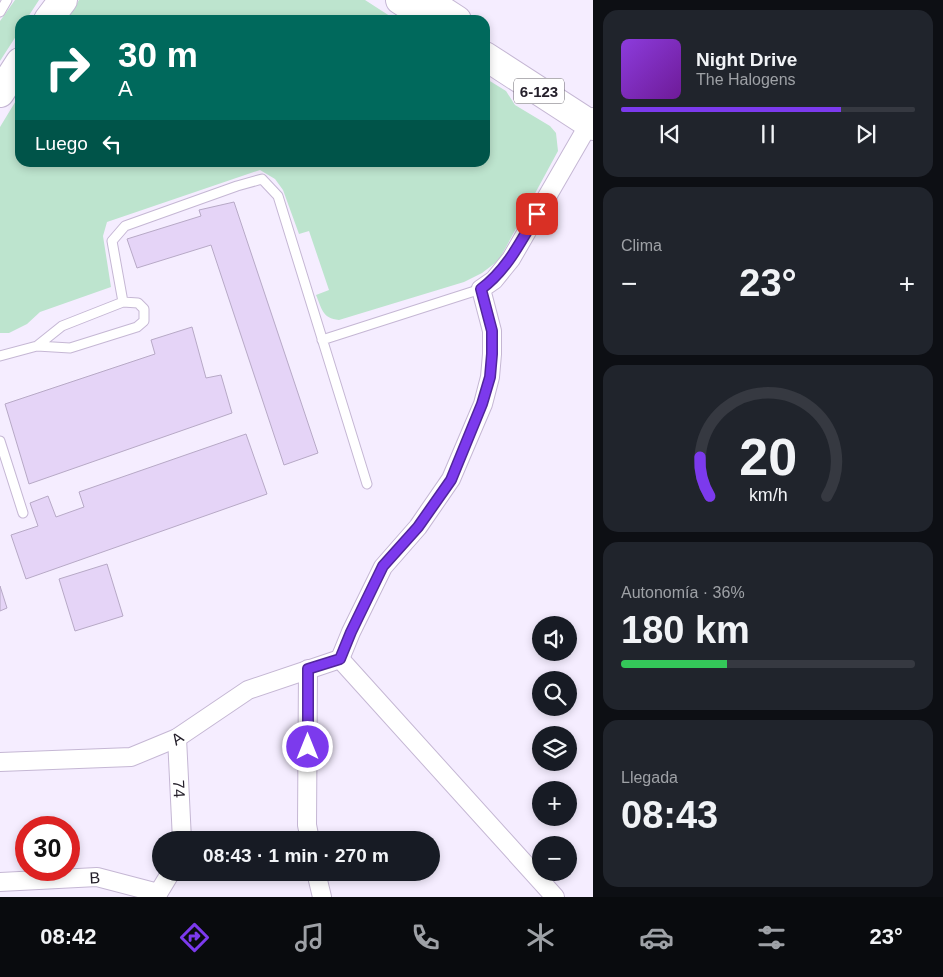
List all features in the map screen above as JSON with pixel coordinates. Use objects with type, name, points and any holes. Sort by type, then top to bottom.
[{"type":"main road","points":[[49,15],[56,0]]},
{"type":"main road","points":[[51,15],[63,0]]},
{"type":"main road","points":[[400,0],[423,15]]},
{"type":"main road","points":[[426,0],[449,15]]},
{"type":"main road","name":"6-123","points":[[490,42],[592,118]]},
{"type":"main road","name":"6-123","points":[[490,59],[592,118]]},
{"type":"main road","points":[[0,93],[15,70]]},
{"type":"street","points":[[555,897],[340,659],[383,566],[418,527],[451,480],[482,404],[490,377],[492,331],[481,289],[494,280],[510,259],[592,118]]},
{"type":"street","name":"A","points":[[0,762],[131,757],[177,738],[248,690],[340,659]]},
{"type":"street","points":[[308,669],[308,831]]},
{"type":"street","name":"74","points":[[177,738],[182,831]]},
{"type":"street","name":"B","points":[[0,882],[98,877],[157,895]]},
{"type":"street","points":[[157,895],[166,881]]},
{"type":"street","points":[[318,881],[322,897]]},
{"type":"lane","points":[[0,12],[7,0]]},
{"type":"lane","points":[[123,302],[112,241],[125,226],[262,179],[278,196],[367,484]]},
{"type":"lane","points":[[322,340],[481,289]]},
{"type":"lane","points":[[0,356],[37,346],[70,348],[137,327],[144,320],[144,309],[138,303],[123,302],[62,326],[37,346]]},
{"type":"lane","points":[[0,441],[23,513]]},
{"type":"green space","points":[[15,0],[39,0],[29,15],[15,15],[15,38],[0,61],[0,21]]},
{"type":"green space","points":[[79,0],[365,0],[388,15],[70,15]]},
{"type":"green space","points":[[490,81],[506,91],[515,105],[550,126],[556,133],[558,151],[499,260],[482,273],[464,282],[339,320],[329,317],[321,309],[316,295],[329,290],[309,231],[299,234],[283,190],[275,179],[260,170],[107,222],[103,236],[111,287],[40,312],[27,324],[9,333],[0,333],[0,127],[15,102],[15,167],[490,167]]},
{"type":"building","points":[[234,202],[318,453],[284,465],[211,245],[137,268],[127,239],[201,216],[199,210]]},
{"type":"building","points":[[192,327],[206,378],[221,375],[232,413],[29,484],[5,404],[155,354],[151,340]]},
{"type":"building","points":[[246,434],[267,494],[26,579],[11,535],[38,526],[30,503],[48,496],[56,517],[84,507],[79,492]]},
{"type":"building","points":[[107,564],[123,616],[75,631],[59,579]]},
{"type":"building","points":[[0,586],[7,608],[0,611]]},
{"type":"route","points":[[308,747],[308,669],[340,659],[383,566],[418,527],[451,480],[482,404],[490,377],[492,331],[481,289],[494,280],[510,259],[537,214]]}]
